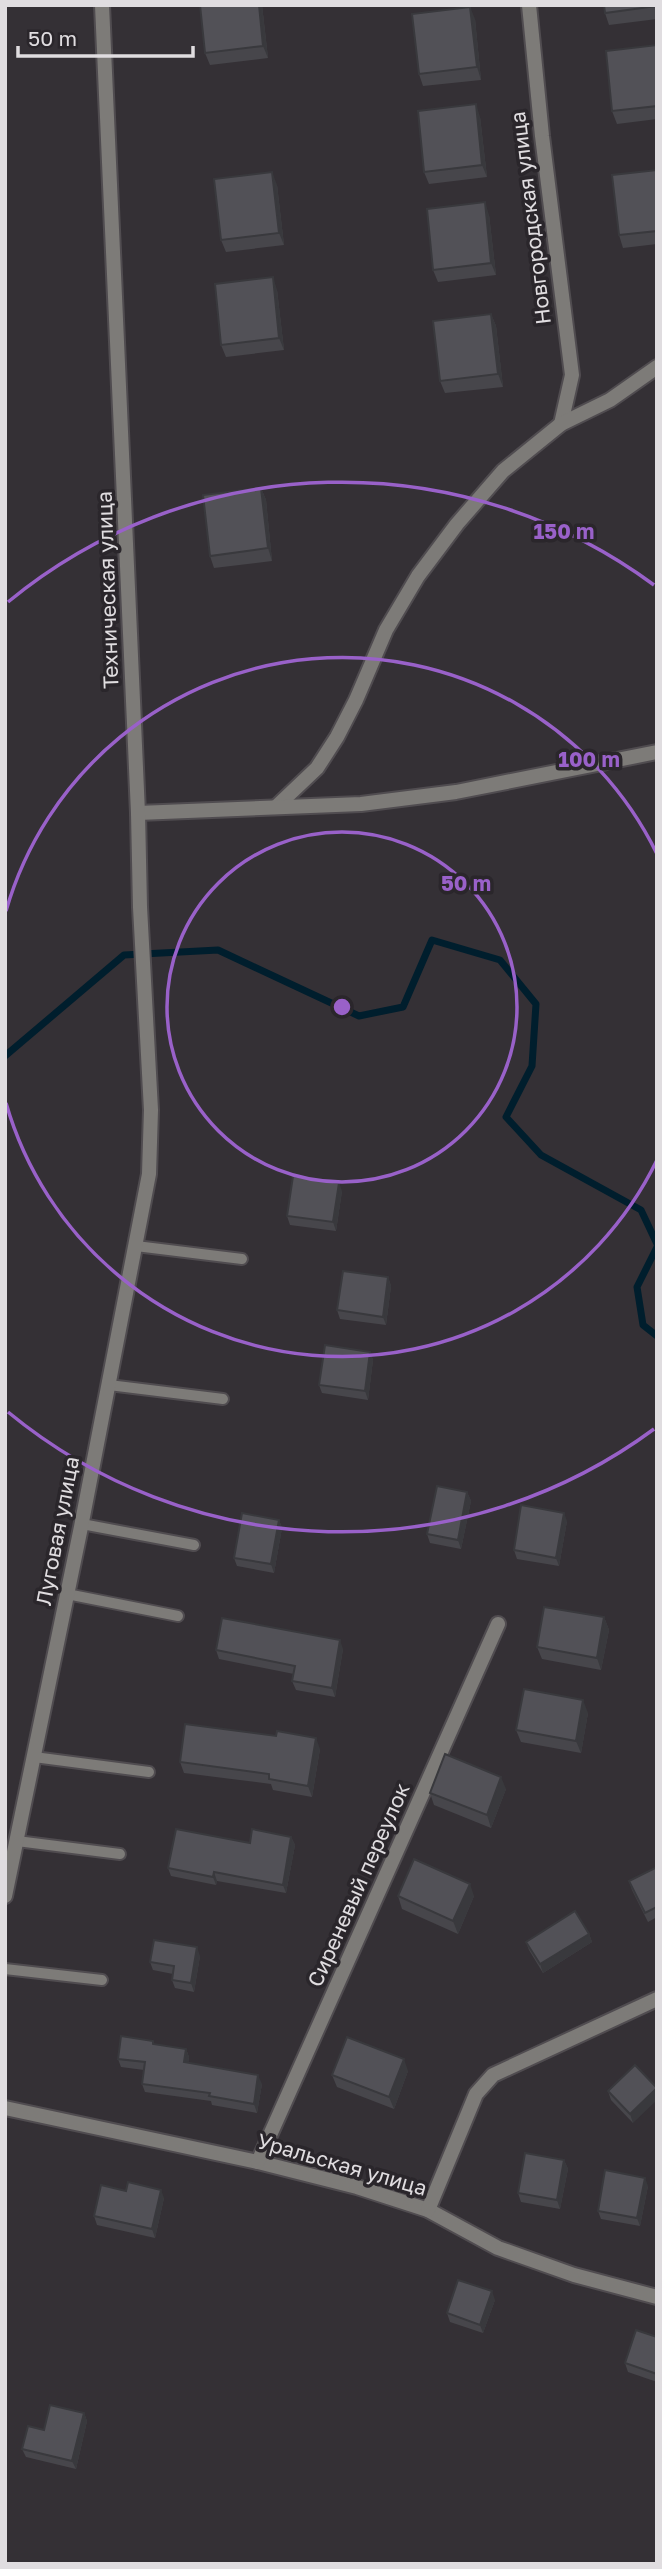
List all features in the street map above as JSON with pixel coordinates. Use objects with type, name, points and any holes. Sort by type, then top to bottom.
[{"type":"street","name":"Техническая улица","points":[[102,5],[143,981],[151,1110],[149,1174]]},
{"type":"street","name":"Новгородская улица","points":[[529,5],[572,375],[561,424]]},
{"type":"street","points":[[277,806],[317,768],[331,747],[356,700],[386,630],[418,576],[457,524],[503,471],[561,424],[610,400],[657,367]]},
{"type":"street","points":[[138,813],[361,804],[456,792],[657,752]]},
{"type":"street","name":"Луговая улица","points":[[5,1896],[82,1524],[149,1174]]},
{"type":"street","name":"Сиреневый переулок","points":[[258,2162],[498,1624]]},
{"type":"street","points":[[428,2210],[476,2094],[493,2076],[657,1999]]},
{"type":"street","name":"Уральская улица","points":[[5,2108],[258,2162],[357,2187],[428,2210],[498,2248],[574,2275],[657,2297]]},
{"type":"lane","points":[[136,1246],[242,1259]]},
{"type":"lane","points":[[109,1385],[223,1399]]},
{"type":"lane","points":[[82,1524],[194,1545]]},
{"type":"lane","points":[[67,1594],[178,1616]]},
{"type":"lane","points":[[34,1757],[149,1772]]},
{"type":"lane","points":[[17,1840],[120,1854]]},
{"type":"lane","points":[[5,1969],[102,1980]]},
{"type":"building","points":[[200,5],[259,5],[263,46],[205,53]]},
{"type":"building","points":[[604,5],[657,5],[657,6],[605,13]]},
{"type":"building","points":[[470,7],[477,67],[419,74],[412,14]]},
{"type":"building","points":[[657,45],[657,106],[612,111],[606,51]]},
{"type":"building","points":[[476,104],[482,165],[424,172],[418,111]]},
{"type":"building","points":[[657,170],[657,231],[619,235],[612,175]]},
{"type":"building","points":[[272,172],[279,233],[221,240],[214,179]]},
{"type":"building","points":[[485,202],[491,263],[433,270],[427,209]]},
{"type":"building","points":[[273,277],[279,338],[221,345],[215,284]]},
{"type":"building","points":[[491,314],[498,374],[440,381],[433,321]]},
{"type":"building","points":[[261,488],[268,548],[210,556],[203,495]]},
{"type":"building","points":[[293,1176],[339,1183],[333,1222],[287,1216]]},
{"type":"building","points":[[343,1271],[388,1277],[383,1317],[337,1310]]},
{"type":"building","points":[[325,1345],[370,1352],[365,1391],[319,1385]]},
{"type":"building","points":[[437,1486],[467,1492],[458,1540],[427,1534]]},
{"type":"building","points":[[521,1505],[564,1513],[556,1558],[514,1550]]},
{"type":"building","points":[[242,1513],[279,1520],[271,1564],[234,1558]]},
{"type":"building","points":[[544,1607],[604,1617],[597,1658],[537,1647]]},
{"type":"building","points":[[222,1618],[340,1640],[332,1688],[292,1681],[295,1666],[216,1650]]},
{"type":"building","points":[[524,1689],[583,1700],[576,1741],[516,1730]]},
{"type":"building","points":[[185,1724],[276,1736],[277,1731],[316,1738],[308,1786],[269,1779],[269,1774],[180,1762]]},
{"type":"building","points":[[445,1754],[501,1777],[487,1815],[430,1793]]},
{"type":"building","points":[[176,1829],[250,1843],[252,1829],[291,1837],[283,1885],[214,1872],[213,1877],[168,1868]]},
{"type":"building","points":[[414,1859],[470,1884],[453,1921],[398,1896]]},
{"type":"building","points":[[657,1867],[657,1907],[645,1913],[629,1881]]},
{"type":"building","points":[[575,1911],[589,1934],[540,1964],[526,1942]]},
{"type":"building","points":[[154,1940],[197,1947],[191,1983],[172,1980],[174,1966],[150,1962]]},
{"type":"building","points":[[121,2036],[186,2049],[184,2062],[258,2075],[254,2104],[209,2096],[210,2093],[142,2084],[145,2062],[118,2059]]},
{"type":"building","points":[[347,2037],[404,2059],[389,2097],[332,2075]]},
{"type":"building","points":[[635,2065],[657,2088],[630,2114],[608,2091]]},
{"type":"building","points":[[525,2153],[564,2160],[557,2200],[518,2193]]},
{"type":"building","points":[[605,2170],[645,2178],[637,2218],[598,2211]]},
{"type":"building","points":[[128,2182],[161,2190],[152,2229],[94,2216],[101,2185],[126,2191]]},
{"type":"building","points":[[458,2280],[492,2291],[480,2325],[447,2313]]},
{"type":"building","points":[[636,2330],[657,2337],[657,2374],[625,2363]]},
{"type":"building","points":[[50,2405],[84,2413],[72,2461],[22,2449],[28,2426],[44,2430]]},
{"type":"waterway","points":[[5,1056],[124,955],[218,950],[359,1016],[403,1007],[432,940],[500,960],[536,1004],[532,1066],[506,1117],[541,1155],[641,1210],[657,1244]]},
{"type":"waterway","points":[[657,1247],[637,1287],[643,1325],[657,1336]]}]
